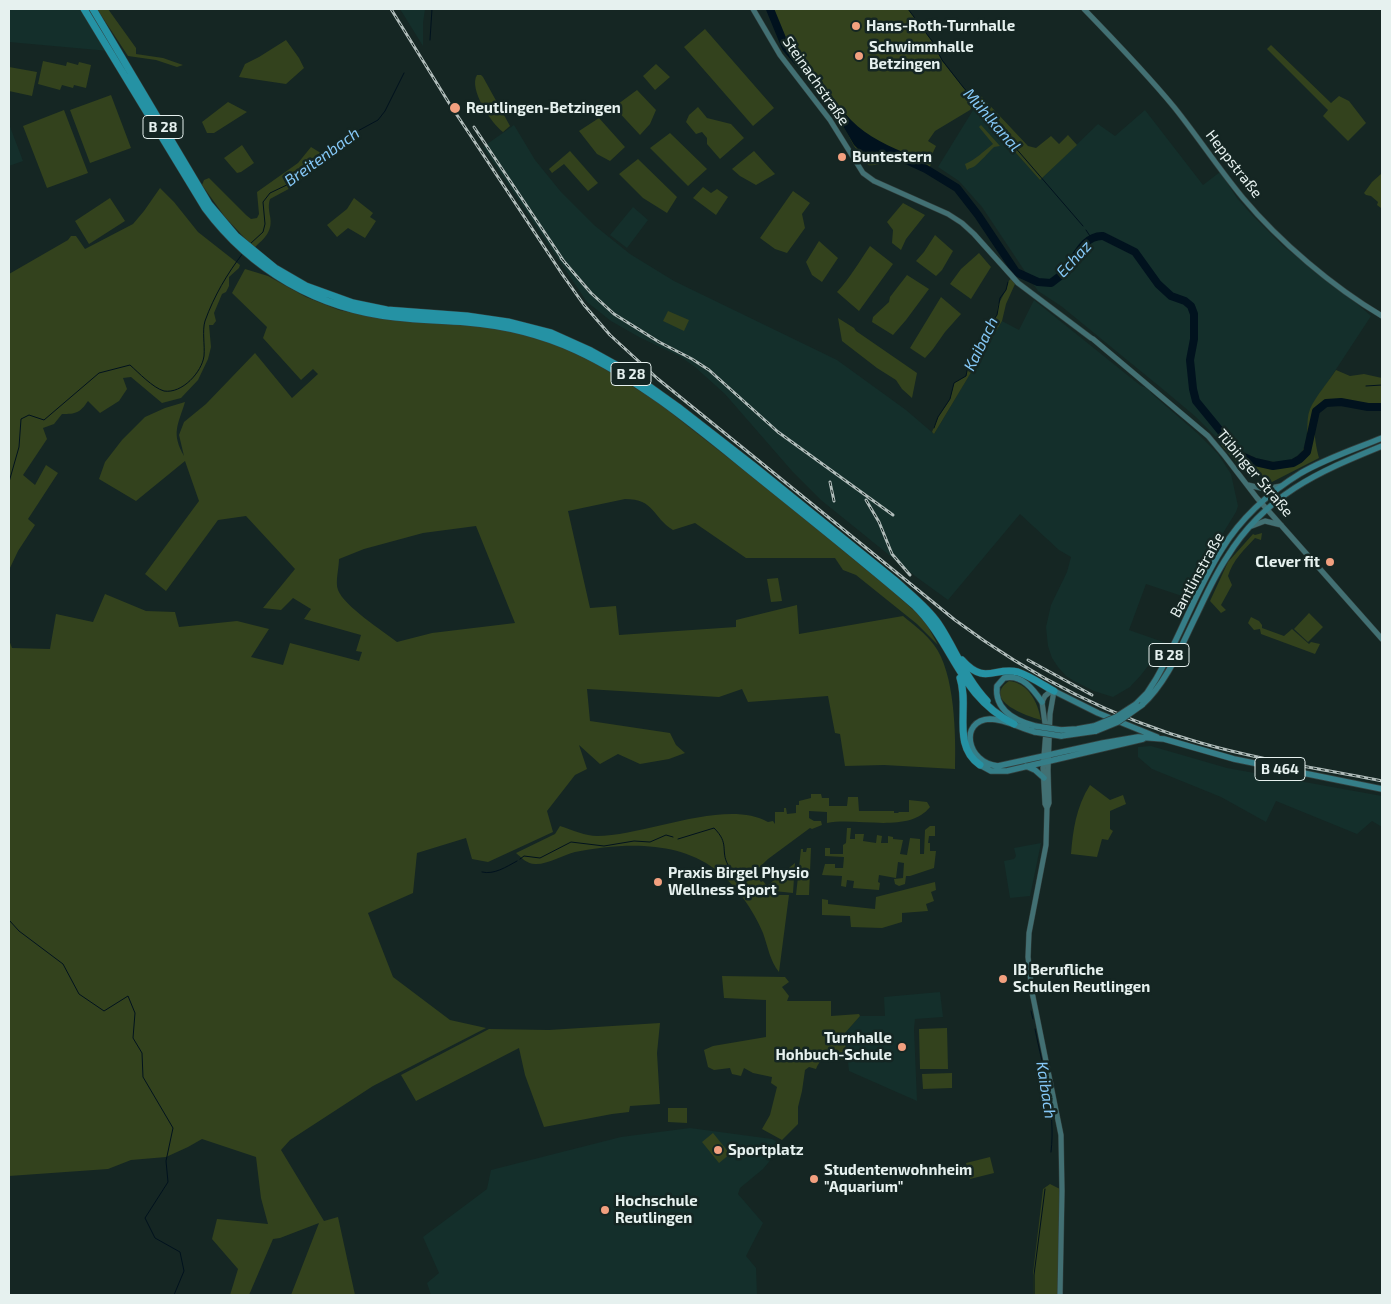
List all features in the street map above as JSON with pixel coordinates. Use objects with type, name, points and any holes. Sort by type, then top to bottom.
[{"type":"highway","name":"B 28","points":[[84,9],[197,197],[213,218],[239,243],[277,273],[318,298],[362,312],[396,318],[477,323],[528,333],[576,350],[613,370],[657,399],[718,446],[907,599],[919,610],[935,630],[956,666],[984,704],[997,714],[1014,722]]},
{"type":"highway","name":"B 28","points":[[93,9],[203,194],[239,243]]},
{"type":"highway","name":"B 28","points":[[277,273],[317,291],[364,306],[403,312],[478,317],[537,329],[578,344],[616,364],[662,395],[714,435],[897,582],[937,622],[969,677],[983,696],[1014,722]]},
{"type":"highway","name":"B 464","points":[[956,655],[968,667],[980,673],[1015,672],[1053,690]]},
{"type":"highway","points":[[956,666],[964,692],[963,734],[965,746],[970,756],[981,763]]},
{"type":"main road","name":"Bantlinstraße","points":[[1095,729],[1136,704],[1147,693],[1159,674],[1222,548],[1239,526],[1262,502],[1281,486],[1317,465],[1382,438]]},
{"type":"main road","name":"Bantlinstraße","points":[[1095,729],[1118,722],[1153,695],[1166,676],[1220,567],[1248,528],[1267,509],[1291,489],[1318,474],[1382,446]]},
{"type":"main road","points":[[1014,722],[997,699],[997,686],[1004,678],[1021,680],[1034,691],[1042,702]]},
{"type":"main road","name":"B 464","points":[[1053,690],[1106,716],[1164,739],[1234,759],[1382,789]]},
{"type":"main road","points":[[1014,722],[989,719],[981,721],[974,726],[970,734],[970,744],[981,763],[997,771],[1007,771],[1047,758]]},
{"type":"main road","name":"B 28","points":[[1014,722],[1035,729],[1061,733],[1077,729],[1095,729]]},
{"type":"main road","name":"B 464","points":[[1047,758],[1123,739],[1136,737],[1164,739]]},
{"type":"main road","points":[[981,763],[1003,765],[1047,758]]},
{"type":"main road","points":[[1026,766],[1036,770],[1044,778]]},
{"type":"street","name":"Steinachstraße","points":[[753,9],[780,55],[830,120],[863,173],[874,181],[955,218],[977,237],[1004,269]]},
{"type":"street","name":"Heppstraße","points":[[1084,9],[1174,107],[1242,196],[1290,247],[1382,316]]},
{"type":"street","name":"Tübinger Straße","points":[[1004,269],[1022,286],[1092,338],[1200,429],[1224,455],[1267,509],[1382,639]]},
{"type":"street","points":[[1248,485],[1265,489],[1281,486]]},
{"type":"street","points":[[1248,528],[1265,521],[1282,525]]},
{"type":"street","points":[[1053,690],[1045,696],[1042,702],[1045,714],[1049,803],[1047,808],[1046,845],[1029,933],[1028,957],[1032,992],[1061,1135],[1060,1295]]},
{"type":"street","points":[[1047,808],[1045,804],[1044,778],[1053,690]]},
{"type":"shaded area","points":[[9,9],[84,9],[109,51],[9,42]]},
{"type":"shaded area","points":[[400,9],[425,9],[423,46]]},
{"type":"shaded area","points":[[820,79],[842,110],[857,126],[880,141],[912,156],[913,161],[878,161],[867,158],[854,145],[825,95],[815,83]]},
{"type":"shaded area","points":[[975,107],[1040,180],[1098,124],[1115,136],[1145,110],[1203,185],[1220,172],[1237,198],[1283,246],[1371,316],[1310,409],[1306,440],[1303,450],[1297,456],[1292,460],[1274,462],[1256,458],[1244,452],[1232,436],[1222,443],[1196,417],[1165,391],[1061,306],[1038,291],[982,207],[959,181],[938,167]]},
{"type":"shaded area","points":[[9,124],[23,161],[9,166]]},
{"type":"shaded area","points":[[514,125],[535,160],[561,192],[594,225],[630,254],[674,281],[837,360],[906,410],[934,434],[1002,321],[1019,330],[1034,300],[1141,386],[1148,388],[1152,394],[1218,454],[1231,474],[1238,506],[1188,598],[1146,584],[1129,630],[1166,643],[1141,675],[1130,687],[1113,697],[1094,691],[1074,681],[1066,676],[1058,667],[1052,658],[1048,646],[1046,627],[1051,605],[1067,572],[1071,557],[1059,550],[1020,514],[948,600],[915,576],[821,500],[792,471],[725,394],[695,367],[681,357],[611,321],[587,302],[483,147]]},
{"type":"shaded area","points":[[633,207],[648,220],[627,248],[610,235]]},
{"type":"shaded area","points":[[1151,746],[1227,768],[1382,796],[1382,827],[1372,821],[1357,834],[1276,801],[1266,822],[1221,797],[1152,769],[1138,757],[1138,747]]},
{"type":"shaded area","points":[[1041,843],[1030,896],[1010,898],[1004,861],[1014,859],[1016,856],[1014,848]]},
{"type":"shaded area","points":[[940,992],[943,1017],[915,1019],[917,1101],[849,1071],[845,1033],[860,1016],[885,1016],[884,997]]},
{"type":"shaded area","name":"Hochschule Reutlingen","points":[[690,1128],[772,1139],[783,1145],[763,1169],[740,1188],[738,1194],[763,1223],[746,1256],[756,1268],[757,1295],[431,1295],[427,1283],[439,1273],[423,1237],[487,1189],[491,1170],[621,1137]]},
{"type":"green space","points":[[97,9],[108,9],[136,48],[136,54],[163,58],[183,65],[177,67],[156,60],[128,56]]},
{"type":"green space","points":[[770,9],[908,9],[932,41],[942,61],[975,102],[980,95],[1028,146],[1036,148],[1051,136],[1059,144],[1068,135],[1077,145],[1040,180],[975,107],[975,103],[970,110],[935,131],[928,141],[936,146],[928,163],[931,164],[929,169],[913,163],[902,162],[868,165],[854,146],[825,92],[787,48]]},
{"type":"green space","points":[[705,29],[774,108],[753,126],[684,47]]},
{"type":"green space","points":[[286,40],[304,68],[286,84],[239,77],[245,64]]},
{"type":"green space","points":[[1271,45],[1331,103],[1339,96],[1349,101],[1366,123],[1348,141],[1323,116],[1328,110],[1267,49]]},
{"type":"green space","points":[[43,61],[66,66],[67,62],[78,65],[79,62],[91,65],[86,88],[74,85],[73,88],[62,85],[60,90],[38,84]]},
{"type":"green space","points":[[656,64],[670,77],[655,90],[643,76]]},
{"type":"green space","points":[[9,67],[37,72],[32,96],[9,91]]},
{"type":"green space","points":[[477,75],[483,77],[510,126],[503,132],[482,106],[476,89],[475,81]]},
{"type":"green space","points":[[637,90],[656,110],[650,124],[640,135],[614,107]]},
{"type":"green space","points":[[111,95],[131,148],[90,163],[70,110]]},
{"type":"green space","points":[[228,102],[247,112],[214,133],[207,133],[202,122]]},
{"type":"green space","points":[[698,107],[707,118],[731,124],[744,138],[720,159],[707,144],[707,138],[702,132],[696,134],[686,122],[689,115]]},
{"type":"green space","points":[[64,110],[88,173],[47,188],[23,126]]},
{"type":"green space","points":[[599,118],[625,147],[610,161],[597,154],[579,131]]},
{"type":"green space","points":[[981,125],[1000,146],[994,147],[975,166],[967,170],[965,164],[976,158],[993,144],[979,127]]},
{"type":"green space","points":[[670,133],[707,169],[688,186],[650,148]]},
{"type":"green space","points":[[242,145],[254,163],[237,173],[224,158]]},
{"type":"green space","points":[[311,147],[329,158],[311,168],[296,185],[270,199],[271,221],[269,230],[254,248],[225,217],[202,185],[204,180],[209,178],[246,215],[251,219],[257,218],[259,214],[257,192],[298,163]]},
{"type":"green space","points":[[570,151],[598,183],[588,191],[564,164],[552,173],[549,169]]},
{"type":"green space","points":[[754,151],[775,174],[756,185],[732,169]]},
{"type":"green space","points":[[638,159],[677,197],[667,213],[643,198],[619,174]]},
{"type":"green space","points":[[1381,174],[1381,208],[1377,205],[1378,202],[1364,193]]},
{"type":"green space","points":[[703,187],[711,193],[717,189],[728,197],[716,215],[693,198]]},
{"type":"green space","points":[[160,188],[198,232],[240,265],[229,277],[229,286],[226,292],[222,294],[214,313],[216,321],[213,325],[209,325],[211,347],[208,359],[198,380],[181,398],[162,403],[131,377],[123,378],[127,389],[119,401],[100,413],[88,401],[80,410],[74,413],[62,414],[54,424],[43,428],[47,439],[23,475],[35,485],[46,465],[58,473],[28,519],[35,525],[18,551],[9,570],[9,274],[68,240],[71,236],[76,236],[85,249],[133,224]]},
{"type":"green space","points":[[793,191],[810,203],[802,214],[805,228],[787,253],[775,249],[760,238]]},
{"type":"green space","points":[[110,198],[125,221],[89,244],[75,221]]},
{"type":"green space","points":[[354,198],[373,213],[370,217],[376,221],[365,238],[348,228],[337,237],[327,225],[347,209]]},
{"type":"green space","points":[[903,203],[925,215],[906,239],[901,250],[892,243],[893,230],[887,222]]},
{"type":"green space","points":[[935,235],[953,251],[942,270],[936,276],[916,261]]},
{"type":"green space","points":[[819,241],[838,258],[822,282],[812,275],[806,262]]},
{"type":"green space","points":[[870,246],[893,264],[859,311],[837,292]]},
{"type":"green space","points":[[979,253],[991,267],[971,299],[950,284],[961,269]]},
{"type":"green space","points":[[245,269],[268,276],[306,297],[339,310],[373,317],[506,330],[534,337],[561,347],[597,364],[656,401],[773,493],[890,589],[917,613],[927,625],[938,645],[917,624],[856,575],[843,570],[835,558],[746,558],[695,523],[673,530],[648,505],[635,500],[625,499],[568,511],[590,608],[616,606],[619,635],[736,627],[736,620],[797,605],[799,634],[903,616],[927,637],[941,657],[953,705],[955,769],[884,765],[845,766],[840,734],[835,733],[828,696],[748,702],[742,689],[719,697],[587,689],[590,721],[670,733],[676,745],[685,753],[669,759],[640,764],[618,754],[600,764],[579,745],[587,769],[575,775],[547,811],[553,832],[488,862],[472,859],[466,838],[417,853],[413,893],[368,913],[393,977],[450,1020],[486,1028],[373,1086],[290,1140],[281,1150],[324,1221],[338,1217],[355,1295],[291,1295],[319,1223],[273,1239],[249,1295],[230,1295],[238,1269],[212,1239],[217,1219],[268,1224],[261,1198],[256,1157],[202,1139],[166,1157],[131,1160],[108,1169],[9,1176],[9,640],[12,648],[50,649],[56,614],[93,622],[105,594],[146,611],[175,612],[179,627],[237,621],[269,629],[251,657],[283,665],[290,643],[359,661],[362,652],[356,651],[361,635],[304,619],[311,609],[293,598],[281,610],[263,608],[295,569],[246,516],[218,520],[166,591],[145,574],[199,501],[185,461],[136,501],[99,479],[105,462],[122,440],[145,417],[185,402],[177,429],[178,441],[184,456],[179,435],[184,422],[206,404],[255,353],[292,398],[318,374],[313,369],[301,380],[263,338],[267,327],[232,293]],"holes":[[[476,526],[515,623],[432,633],[397,642],[356,611],[342,596],[338,590],[337,583],[339,559],[364,549],[423,533]]]},
{"type":"green space","points":[[907,275],[929,289],[893,335],[872,322],[873,317],[889,302],[890,297]]},
{"type":"green space","points":[[1012,277],[1015,284],[1006,304],[1002,321],[934,434],[932,432],[938,417],[950,399],[954,383],[966,376],[969,361],[983,344],[986,331],[997,315],[998,305]]},
{"type":"green space","points":[[941,297],[961,314],[925,358],[910,348]]},
{"type":"green space","points":[[668,311],[689,320],[684,331],[663,321]]},
{"type":"green space","points":[[838,318],[917,373],[912,398],[896,380],[842,341]]},
{"type":"green space","points":[[1336,370],[1350,376],[1364,374],[1382,378],[1382,409],[1369,410],[1336,404],[1321,410],[1315,424],[1319,458],[1270,483],[1260,474],[1248,475],[1221,445],[1232,436],[1243,452],[1256,459],[1274,462],[1298,456],[1305,445],[1312,404]]},
{"type":"green space","points":[[1262,533],[1261,540],[1255,538],[1233,565],[1228,576],[1232,585],[1221,605],[1226,610],[1221,613],[1210,601],[1228,562],[1253,534]]},
{"type":"green space","points":[[778,578],[782,601],[771,602],[767,579]]},
{"type":"green space","points":[[1309,613],[1323,627],[1308,642],[1294,629]]},
{"type":"green space","points":[[1251,617],[1259,621],[1262,628],[1284,636],[1292,629],[1309,644],[1311,642],[1320,644],[1315,654],[1261,634],[1260,629],[1254,630],[1248,623]]},
{"type":"green space","points":[[1009,681],[1027,690],[1038,707],[1041,720],[1017,711],[1003,701],[1000,695],[1002,688]]},
{"type":"green space","points":[[1090,785],[1110,800],[1123,795],[1126,804],[1110,811],[1110,829],[1113,831],[1108,840],[1102,839],[1097,857],[1071,854],[1076,819],[1081,802]]},
{"type":"green space","points":[[811,794],[821,794],[822,798],[829,798],[829,806],[847,806],[848,797],[858,797],[859,811],[909,812],[909,800],[927,802],[930,807],[921,815],[909,820],[882,823],[827,823],[827,812],[809,811],[809,818],[814,821],[821,821],[822,825],[810,828],[768,859],[740,886],[756,876],[767,886],[795,863],[793,893],[774,891],[764,886],[771,895],[789,895],[779,972],[771,959],[763,933],[749,906],[723,875],[700,860],[683,853],[648,846],[593,849],[575,852],[539,864],[530,863],[516,853],[555,834],[560,826],[597,836],[617,834],[708,816],[730,814],[750,816],[768,822],[773,821],[775,824],[775,812],[784,812],[784,808],[786,808],[787,814],[796,813],[796,805],[799,805],[799,801],[811,798]]},
{"type":"green space","points":[[930,826],[935,826],[935,836],[929,836],[928,843],[930,843],[930,851],[936,851],[934,868],[906,876],[905,884],[899,886],[895,884],[894,879],[903,878],[904,863],[898,862],[896,878],[879,875],[879,890],[853,888],[854,881],[847,880],[846,887],[841,886],[842,876],[822,875],[825,864],[835,864],[835,868],[843,868],[844,857],[825,856],[825,848],[830,848],[830,854],[843,854],[847,828],[851,828],[850,839],[855,839],[855,834],[864,834],[863,841],[876,843],[877,835],[882,836],[881,843],[888,843],[888,836],[893,837],[893,839],[903,840],[900,854],[907,855],[910,838],[920,839],[920,854],[924,854],[925,830]]},
{"type":"green space","points":[[807,848],[811,848],[809,895],[796,895],[801,849],[803,849],[803,852],[806,852]]},
{"type":"green space","points":[[935,882],[936,890],[931,892],[934,901],[926,904],[928,911],[902,913],[902,922],[882,928],[851,927],[850,916],[822,915],[822,899],[828,900],[828,904],[875,909],[876,897]]},
{"type":"green space","points":[[722,976],[785,977],[789,982],[782,987],[789,996],[787,1001],[831,1001],[831,1016],[859,1014],[860,1016],[845,1033],[846,1061],[828,1056],[822,1059],[816,1069],[809,1067],[805,1070],[798,1107],[798,1124],[782,1140],[762,1129],[770,1115],[777,1087],[771,1083],[772,1077],[753,1073],[744,1068],[741,1076],[732,1074],[730,1068],[714,1070],[708,1067],[704,1050],[713,1046],[766,1037],[766,1000],[724,998]]},
{"type":"green space","points":[[660,1023],[657,1053],[660,1104],[630,1106],[629,1112],[544,1127],[525,1075],[519,1048],[416,1101],[401,1075],[489,1029],[549,1030]]},
{"type":"green space","points":[[947,1028],[948,1069],[920,1069],[919,1029]]},
{"type":"green space","points":[[952,1073],[952,1088],[923,1089],[922,1074]]},
{"type":"green space","points":[[668,1108],[687,1108],[687,1123],[668,1122]]},
{"type":"green space","name":"Sportplatz","points":[[713,1133],[730,1154],[719,1163],[702,1142]]},
{"type":"green space","points":[[990,1157],[994,1173],[970,1179],[966,1163]]},
{"type":"green space","points":[[1050,1184],[1060,1189],[1058,1295],[1033,1295],[1033,1273],[1043,1189]]},
{"type":"waterway","name":"Breitenbach","points":[[430,40],[432,9]]},
{"type":"waterway","name":"Echaz","points":[[770,9],[786,48],[822,89]]},
{"type":"waterway","name":"Mühlkanal","points":[[908,9],[932,41],[942,60],[963,87],[1083,226]]},
{"type":"waterway","name":"Breitenbach","points":[[250,244],[263,232],[265,224],[263,202],[270,193],[293,182],[310,165],[336,151],[354,133],[378,120],[385,111],[404,73]]},
{"type":"waterway","name":"Echaz","points":[[900,157],[926,169],[957,188],[978,215],[1016,272],[1038,282],[1051,283],[1064,273],[1080,249],[1096,237],[1103,236],[1135,252],[1158,284],[1171,296],[1185,301],[1191,306],[1194,314],[1194,339],[1190,360],[1196,401],[1241,456],[1255,462],[1273,466],[1293,463],[1307,452],[1316,411],[1326,403],[1341,402],[1368,407],[1382,407]]},
{"type":"waterway","name":"Mühlkanal","points":[[1086,230],[1092,239]]},
{"type":"waterway","name":"Breitenbach","points":[[9,482],[19,447],[21,419],[29,415],[44,420],[99,373],[130,365],[151,383],[164,391],[178,389],[190,381],[199,369],[204,356],[204,325],[212,303],[243,253]]},
{"type":"waterway","name":"Kaibach","points":[[934,428],[938,417],[950,399],[954,383],[966,376],[969,361],[983,344],[986,331],[997,315],[1000,298],[1006,290],[1008,282]]},
{"type":"waterway","points":[[1366,386],[1382,385]]},
{"type":"waterway","points":[[678,839],[714,828],[722,838],[728,865],[740,881]]},
{"type":"waterway","points":[[520,859],[524,856],[540,858],[571,842],[604,846],[634,841],[650,842],[666,835],[673,837]]},
{"type":"waterway","points":[[482,872],[495,871],[517,861]]},
{"type":"waterway","name":"Breitenbach","points":[[9,920],[19,931],[63,964],[79,994],[104,1011],[128,996],[135,1013],[133,1038],[142,1053],[143,1077],[173,1128],[166,1161],[168,1182],[145,1218],[155,1238],[180,1252],[184,1271],[174,1295]]},
{"type":"waterway","name":"Kaibach","points":[[1031,1011],[1033,1019]]},
{"type":"waterway","name":"Kaibach","points":[[1035,1029],[1052,1121],[1051,1152]]},
{"type":"waterway","name":"Kaibach","points":[[1034,1295],[1034,1275],[1045,1189]]},
{"type":"railway","points":[[391,9],[449,103],[562,274],[584,305],[610,335],[658,379],[955,620],[1012,659],[1072,693],[1135,721],[1223,749],[1382,781]]},
{"type":"railway","points":[[474,127],[565,263]]},
{"type":"railway","points":[[561,258],[591,293],[614,314],[709,370],[778,432],[893,515]]},
{"type":"railway","points":[[830,482],[834,501]]},
{"type":"railway","points":[[866,500],[879,522],[892,554],[910,575]]},
{"type":"railway","points":[[1028,660],[1092,695]]},
{"type":"place","name":"Hans-Roth-Turnhalle","points":[[856,26]]},
{"type":"place","name":"Schwimmhalle Betzingen","points":[[859,56]]},
{"type":"place","name":"Reutlingen-Betzingen","points":[[455,108]]},
{"type":"place","name":"Buntestern","points":[[842,157]]},
{"type":"place","name":"Clever fit","points":[[1330,562]]},
{"type":"place","name":"Praxis Birgel Physio Wellness Sport","points":[[658,882]]},
{"type":"place","name":"IB Berufliche Schulen Reutlingen","points":[[1003,979]]},
{"type":"place","name":"Turnhalle Hohbuch-Schule","points":[[902,1047]]},
{"type":"place","name":"Sportplatz","points":[[718,1150]]},
{"type":"place","name":"Studentenwohnheim \"Aquarium\"","points":[[814,1179]]},
{"type":"place","name":"Hochschule Reutlingen","points":[[605,1210]]}]
